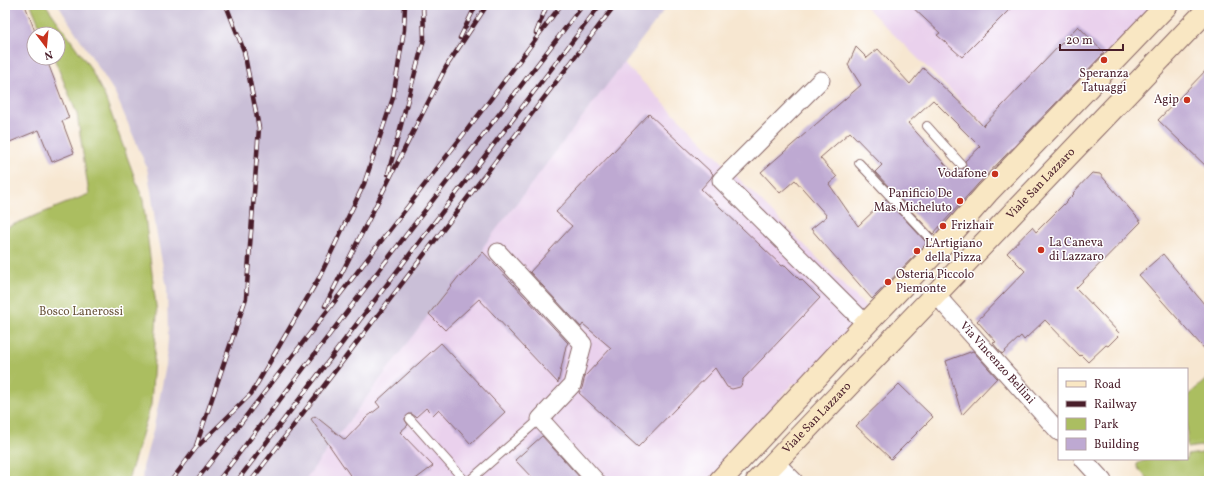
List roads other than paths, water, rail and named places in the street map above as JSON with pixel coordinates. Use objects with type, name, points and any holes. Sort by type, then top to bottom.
[{"type":"main road","points":[[720,481],[939,248],[985,190],[1167,5]]},
{"type":"main road","name":"Viale San Lazzaro","points":[[757,481],[1209,8]]},
{"type":"street","points":[[821,80],[721,180],[866,324]]},
{"type":"street","points":[[498,252],[583,344],[572,385],[540,419],[596,481]]},
{"type":"street","name":"Via Vincenzo Bellini","points":[[936,293],[950,311],[1058,431]]},
{"type":"street","points":[[1084,460],[1103,481]]},
{"type":"street","points":[[775,462],[794,481]]},
{"type":"lane","points":[[927,126],[961,164]]},
{"type":"lane","points":[[859,163],[939,248]]},
{"type":"lane","points":[[410,419],[465,481]]},
{"type":"lane","points":[[469,481],[540,419]]},
{"type":"railway","points":[[196,446],[246,298],[259,128],[244,51],[226,5]]},
{"type":"railway","points":[[171,481],[196,448],[251,394],[319,278],[364,184],[393,98],[404,30],[405,5]]},
{"type":"railway","points":[[388,174],[424,39],[423,5]]},
{"type":"railway","points":[[460,38],[476,5]]},
{"type":"railway","points":[[325,306],[446,67],[487,5]]},
{"type":"railway","points":[[536,33],[547,5]]},
{"type":"railway","points":[[196,481],[490,100],[561,5]]},
{"type":"railway","points":[[218,481],[583,5]]},
{"type":"railway","points":[[237,481],[600,5]]},
{"type":"railway","points":[[251,481],[615,5]]},
{"type":"place","name":"Speranza Tatuaggi","points":[[1104,60]]},
{"type":"place","name":"Agip","points":[[1187,100]]},
{"type":"place","name":"Vodafone","points":[[995,174]]},
{"type":"place","name":"Panificio De Mas Micheluto","points":[[960,201]]},
{"type":"place","name":"Frizhair","points":[[943,226]]},
{"type":"place","name":"La Caneva di Lazzaro","points":[[1041,250]]},
{"type":"place","name":"L'Artigiano della Pizza","points":[[917,251]]},
{"type":"place","name":"Osteria Piccolo Piemonte","points":[[888,282]]},
{"type":"park label","name":"Bosco Lanerossi","points":[[81,312]]}]
